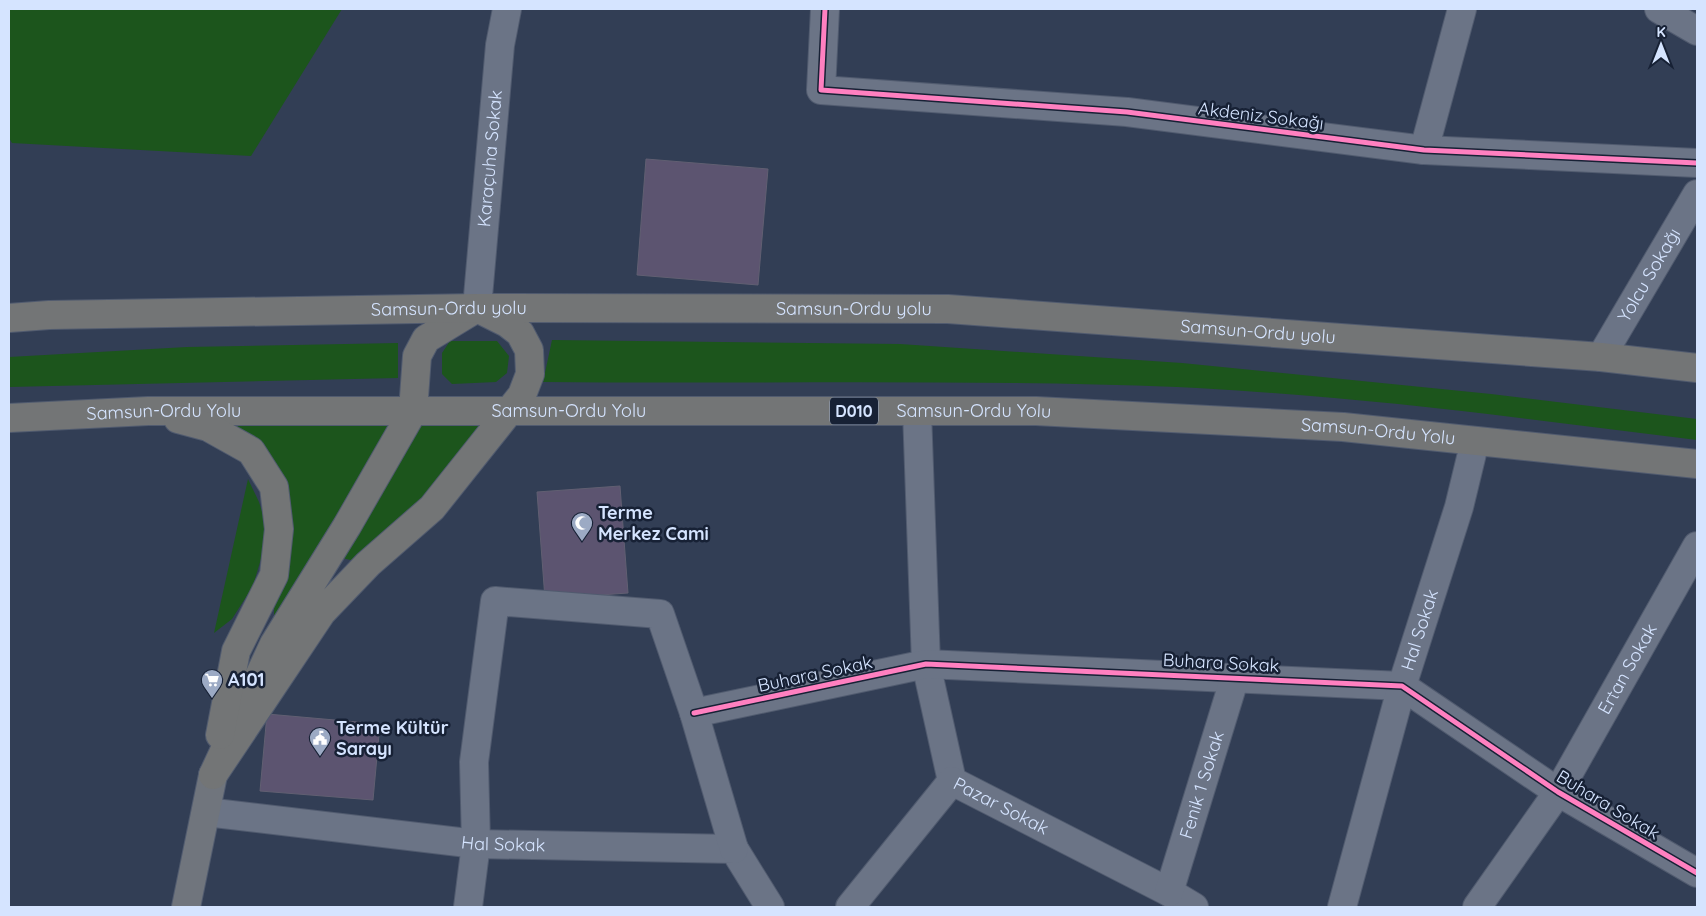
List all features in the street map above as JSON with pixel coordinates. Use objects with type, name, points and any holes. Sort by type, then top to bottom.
[{"type":"highway","name":"Samsun-Ordu yolu","points":[[9,318],[59,315],[477,308],[948,309],[1601,357],[1697,368]]},
{"type":"highway","points":[[477,308],[507,323],[520,333],[529,350],[530,374],[522,395],[432,508],[368,564],[322,612],[213,775],[274,644],[347,526],[413,411],[417,356],[426,339],[477,308]]},
{"type":"highway","points":[[148,411],[208,427],[251,451],[274,487],[279,529],[274,575],[236,651],[213,775]]},
{"type":"highway","name":"Samsun-Ordu Yolu","points":[[9,418],[148,411],[1036,411],[1323,426],[1697,464]]},
{"type":"main road","points":[[186,907],[213,775]]},
{"type":"street","name":"Karaçuha Sokak","points":[[477,308],[500,45],[506,9]]},
{"type":"street","name":"Akdeniz Sokağı","points":[[825,9],[821,90],[1127,112],[1424,150],[1697,163]]},
{"type":"street","points":[[1424,150],[1462,9]]},
{"type":"street","points":[[1659,9],[1697,31]]},
{"type":"street","name":"Yolcu Sokağı","points":[[1601,357],[1697,194]]},
{"type":"street","name":"Pazar Sokak","points":[[917,411],[926,664],[952,781],[1169,892],[1194,907]]},
{"type":"street","name":"Hal Sokak","points":[[1342,907],[1402,686],[1459,507],[1475,441]]},
{"type":"street","name":"Ertan Sokak","points":[[1477,907],[1558,792],[1697,546]]},
{"type":"street","points":[[468,907],[476,844],[474,762],[495,601],[660,614],[694,713],[734,849],[770,907]]},
{"type":"street","name":"Buhara Sokak","points":[[694,713],[926,664],[1402,686],[1558,792],[1697,873]]},
{"type":"street","name":"Fenik 1 Sokak","points":[[1169,892],[1235,677]]},
{"type":"street","points":[[850,907],[952,781]]},
{"type":"street","name":"Hal Sokak","points":[[206,812],[476,844],[734,849]]},
{"type":"green space","points":[[9,9],[342,9],[251,156],[12,143],[9,138]]},
{"type":"green space","points":[[552,340],[900,344],[1182,363],[1491,394],[1697,419],[1697,440],[1423,407],[1313,396],[1197,388],[939,382],[543,382]]},
{"type":"green space","points":[[450,341],[497,341],[509,356],[507,373],[496,382],[452,384],[442,374],[442,353]]},
{"type":"green space","points":[[398,343],[398,378],[9,387],[9,357],[187,347]]},
{"type":"green space","points":[[148,411],[509,411],[368,564],[329,555],[274,644],[274,575],[279,529],[251,451]]},
{"type":"green space","points":[[248,479],[259,502],[266,524],[263,552],[253,586],[232,619],[214,633]]},
{"type":"building","points":[[646,159],[768,169],[758,285],[637,275]]},
{"type":"building","name":"Terme Merkez Cami","points":[[620,486],[628,593],[545,599],[537,492]]},
{"type":"building","name":"Terme Kültür Sarayı","points":[[267,714],[380,724],[373,800],[260,791]]},
{"type":"cycle path","points":[[825,9],[821,90],[1127,112],[1424,150],[1697,163]]},
{"type":"cycle path","points":[[694,713],[926,664],[1402,686],[1558,792],[1697,873]]},
{"type":"place","name":"Terme Merkez Cami","points":[[582,542]]},
{"type":"place","name":"A101","points":[[212,699]]},
{"type":"place","name":"Terme Kültür Sarayı","points":[[320,757]]}]
